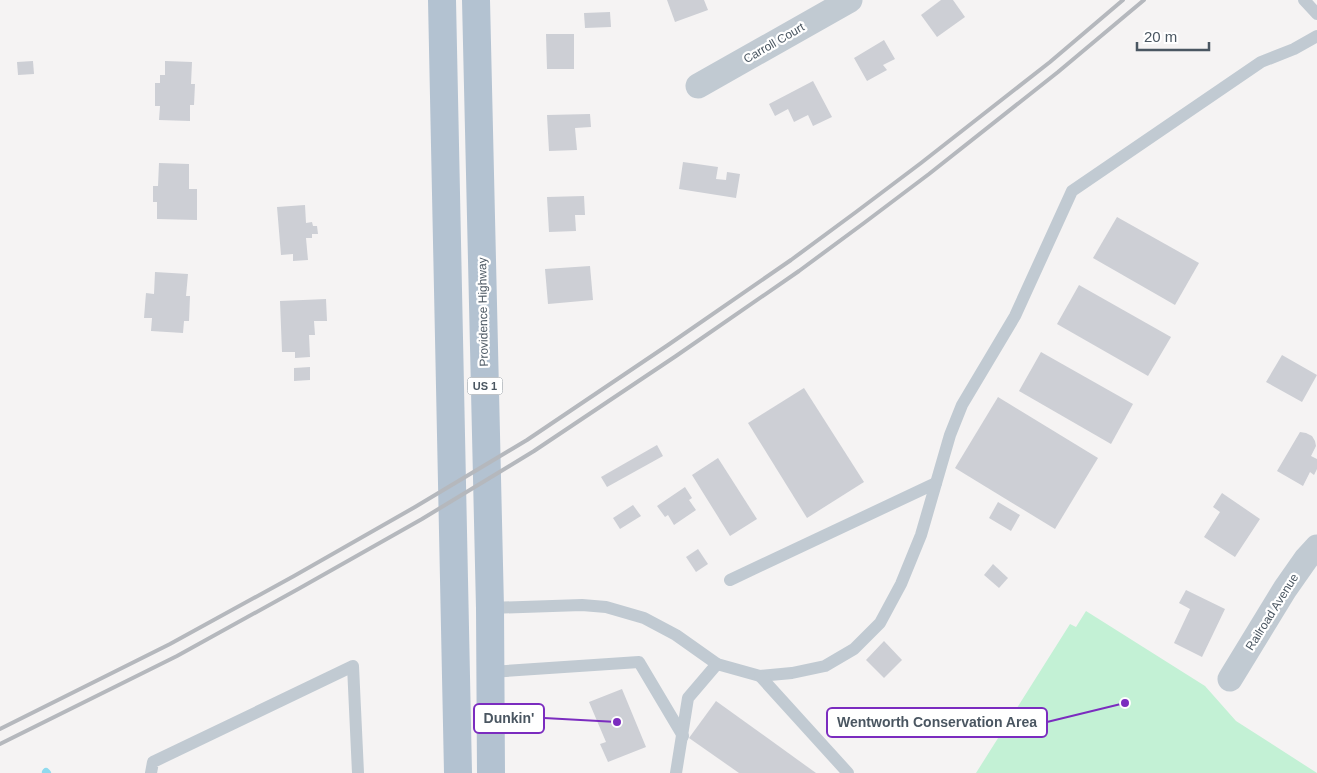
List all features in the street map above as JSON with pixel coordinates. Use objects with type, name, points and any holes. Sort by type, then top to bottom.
[{"type":"main road","name":"US 1","points":[[442,0],[458,773]]},
{"type":"main road","name":"Providence Highway","points":[[476,0],[490,608],[491,773]]},
{"type":"street","name":"Carroll Court","points":[[698,86],[850,0]]},
{"type":"street","name":"Railroad Avenue","points":[[1230,680],[1285,589],[1317,547]]},
{"type":"lane","points":[[1304,0],[1317,14]]},
{"type":"lane","points":[[490,608],[582,605],[606,607],[644,618],[676,636],[717,664],[760,676],[792,673],[825,666],[854,649],[880,623],[901,584],[921,535],[950,435],[962,405],[1015,316],[1072,191],[1261,62],[1294,49],[1317,36]]},
{"type":"lane","points":[[730,580],[936,483]]},
{"type":"lane","points":[[491,672],[639,662],[682,736]]},
{"type":"lane","points":[[676,773],[688,698],[717,664]]},
{"type":"lane","points":[[151,773],[153,762],[353,666],[358,773]]},
{"type":"lane","points":[[760,676],[848,773]]},
{"type":"green space","points":[[1086,611],[1205,686],[1236,721],[1317,773],[976,773],[1070,624],[1076,627]]},
{"type":"building","points":[[667,0],[704,0],[708,10],[675,22]]},
{"type":"building","points":[[941,0],[953,0],[965,17],[937,37],[921,15]]},
{"type":"building","points":[[610,12],[611,27],[585,28],[584,13]]},
{"type":"building","points":[[546,34],[574,34],[574,69],[547,69]]},
{"type":"building","points":[[884,40],[895,59],[883,65],[887,70],[867,81],[854,58]]},
{"type":"building","points":[[33,61],[34,74],[18,75],[17,62]]},
{"type":"building","points":[[165,61],[192,62],[191,84],[195,84],[194,105],[190,105],[190,121],[159,120],[160,106],[155,106],[155,83],[160,83],[160,75],[165,75]]},
{"type":"building","points":[[813,81],[832,117],[813,126],[808,115],[794,122],[788,109],[775,116],[769,104]]},
{"type":"building","points":[[590,114],[591,127],[575,128],[577,150],[549,151],[547,115]]},
{"type":"building","points":[[683,162],[718,167],[716,179],[726,180],[727,172],[740,174],[736,198],[679,189]]},
{"type":"building","points":[[159,163],[189,164],[189,189],[197,189],[197,220],[157,219],[157,202],[153,202],[153,186],[158,186]]},
{"type":"building","points":[[584,196],[585,215],[575,215],[576,231],[549,232],[547,197]]},
{"type":"building","points":[[305,205],[306,223],[312,222],[313,226],[317,226],[318,234],[312,234],[312,238],[306,238],[308,260],[293,261],[293,254],[281,255],[277,207]]},
{"type":"building","points":[[1117,217],[1199,263],[1175,305],[1093,258]]},
{"type":"building","points":[[590,266],[593,300],[548,304],[545,269]]},
{"type":"building","points":[[155,272],[188,274],[186,296],[190,296],[189,321],[184,321],[183,333],[151,331],[152,318],[144,318],[146,293],[154,294]]},
{"type":"building","points":[[1079,285],[1171,337],[1148,376],[1057,324]]},
{"type":"building","points":[[326,299],[327,321],[314,321],[315,335],[309,335],[310,357],[295,358],[295,352],[282,352],[280,301]]},
{"type":"building","points":[[1041,352],[1133,404],[1111,444],[1019,391]]},
{"type":"building","points":[[1282,355],[1317,375],[1302,402],[1266,382]]},
{"type":"building","points":[[310,367],[310,380],[294,381],[294,368]]},
{"type":"building","points":[[804,388],[864,482],[807,518],[748,423]]},
{"type":"building","points":[[998,397],[1098,458],[1055,529],[955,468]]},
{"type":"building","points":[[1300,432],[1312,436],[1316,446],[1311,456],[1317,459],[1317,469],[1314,475],[1310,472],[1303,486],[1277,471]]},
{"type":"building","points":[[657,445],[663,456],[607,487],[601,477]]},
{"type":"building","points":[[718,458],[757,519],[730,536],[692,475]]},
{"type":"building","points":[[685,487],[692,498],[689,500],[696,510],[674,525],[668,515],[665,517],[657,506]]},
{"type":"building","points":[[1222,493],[1260,519],[1235,557],[1204,537],[1220,512],[1213,507]]},
{"type":"building","points":[[998,502],[1020,515],[1011,531],[989,518]]},
{"type":"building","points":[[633,505],[641,516],[620,529],[613,518]]},
{"type":"building","points":[[698,549],[708,564],[696,572],[686,557]]},
{"type":"building","points":[[993,564],[1008,578],[999,588],[984,575]]},
{"type":"building","points":[[1186,590],[1225,609],[1202,657],[1174,643],[1190,609],[1179,603]]},
{"type":"building","points":[[884,641],[902,660],[884,678],[866,660]]},
{"type":"building","points":[[622,689],[646,747],[608,762],[600,744],[606,742],[589,702]]},
{"type":"building","points":[[716,701],[816,773],[739,773],[689,738]]},
{"type":"railway","points":[[0,729],[170,644],[415,507],[527,440],[791,260],[921,163],[1050,62],[1123,0]]},
{"type":"railway","points":[[0,744],[177,656],[422,519],[534,451],[676,356],[799,271],[864,223],[1058,72],[1144,0]]},
{"type":"place","name":"Wentworth Conservation Area","points":[[1125,703]]},
{"type":"place","name":"Dunkin'","points":[[617,722]]}]
